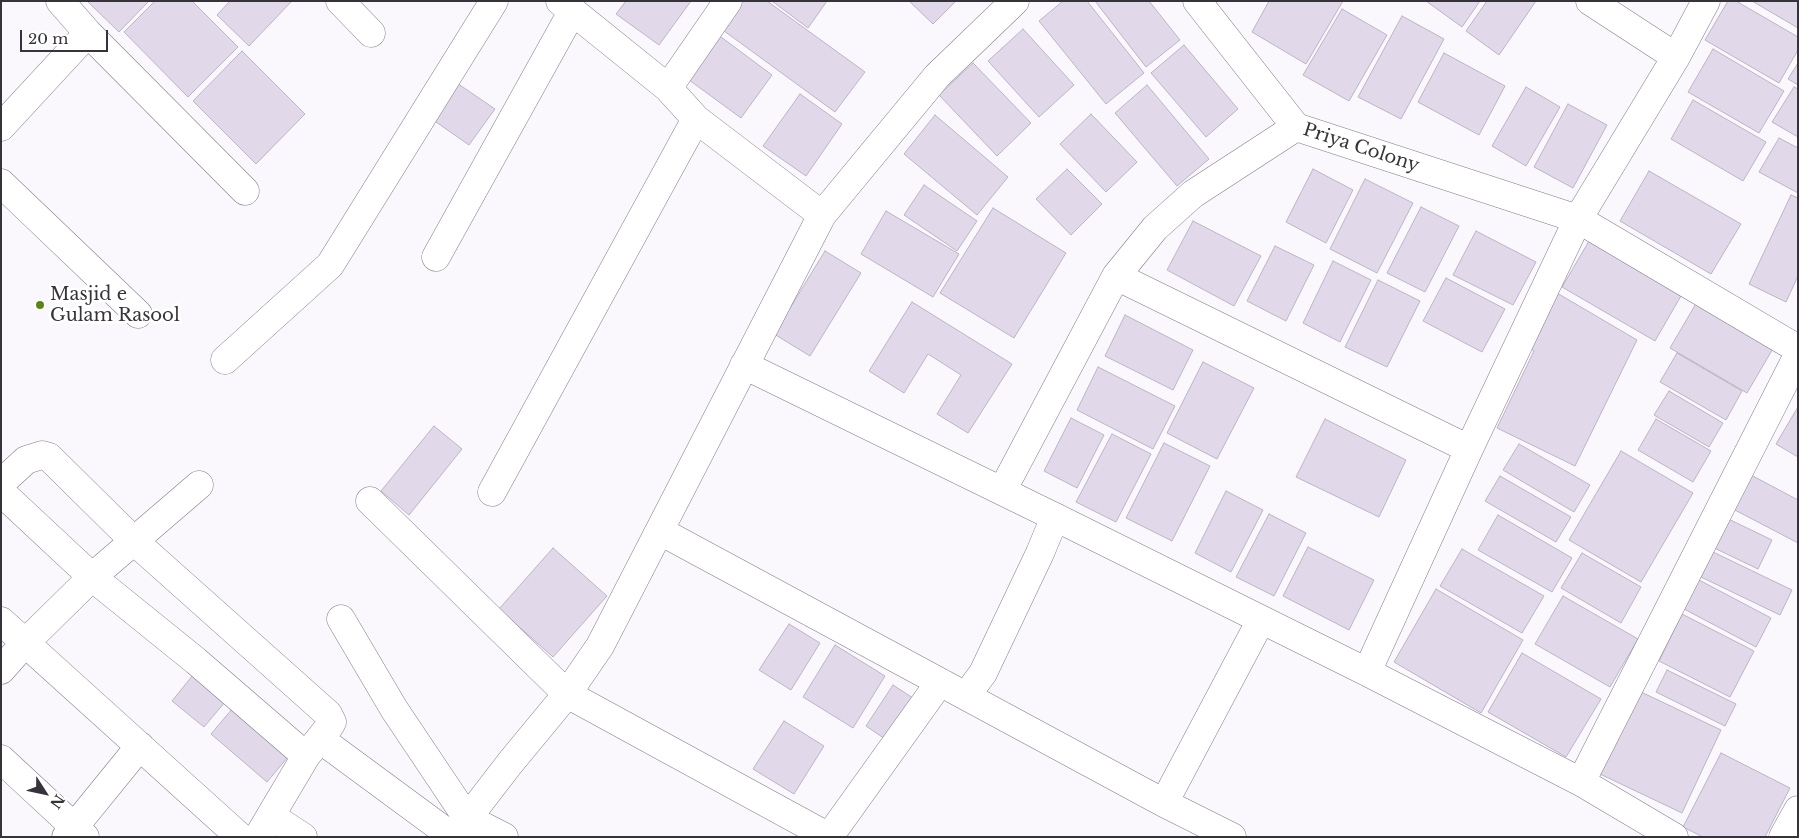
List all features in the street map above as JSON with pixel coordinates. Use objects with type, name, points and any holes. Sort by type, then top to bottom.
[{"type":"street","points":[[60,1],[88,33],[245,191]]},
{"type":"street","points":[[340,1],[371,33]]},
{"type":"street","points":[[225,360],[330,265],[494,1]]},
{"type":"street","points":[[668,88],[728,1]]},
{"type":"street","points":[[458,830],[567,694],[600,646],[822,215],[937,76],[1015,1]]},
{"type":"street","name":"Priya Colony","points":[[1197,1],[1296,127],[1578,219],[1798,349]]},
{"type":"street","points":[[1590,1],[1676,57]]},
{"type":"street","points":[[1367,672],[1469,448],[1578,219],[1676,57],[1706,1]]},
{"type":"street","points":[[436,257],[566,7],[668,88],[696,119],[822,215]]},
{"type":"street","points":[[1,128],[88,33]]},
{"type":"street","points":[[492,492],[696,119]]},
{"type":"street","points":[[1002,491],[1116,276],[1155,228],[1193,194],[1296,127]]},
{"type":"street","points":[[1,183],[138,314]]},
{"type":"street","points":[[1116,276],[1469,448]]},
{"type":"street","points":[[1581,782],[1798,355]]},
{"type":"street","points":[[744,365],[1367,672],[1581,782],[1674,837]]},
{"type":"street","points":[[1,482],[26,460],[42,455],[49,457],[134,541],[328,714],[332,722],[313,748],[265,827],[302,837]]},
{"type":"street","points":[[1,670],[92,578],[199,485]]},
{"type":"street","points":[[1,492],[92,578],[196,661],[313,748],[458,830],[504,837]]},
{"type":"street","points":[[370,501],[567,694],[829,837],[940,682]]},
{"type":"street","points":[[966,696],[982,673],[1040,553],[1055,517]]},
{"type":"street","points":[[660,531],[1164,803],[1232,837]]},
{"type":"street","points":[[341,619],[394,710],[458,830]]},
{"type":"street","points":[[1164,803],[1261,620]]},
{"type":"street","points":[[1,621],[240,837]]},
{"type":"street","points":[[1,758],[75,834],[140,746]]},
{"type":"street","points":[[1783,837],[1798,810]]},
{"type":"building","points":[[87,1],[149,1],[119,32]]},
{"type":"building","points":[[155,1],[192,1],[238,47],[188,97],[124,32]]},
{"type":"building","points":[[230,1],[292,1],[249,46],[217,15]]},
{"type":"building","points":[[626,1],[691,1],[659,45],[616,14]]},
{"type":"building","points":[[739,1],[767,1],[865,72],[835,112],[720,28]]},
{"type":"building","points":[[772,1],[827,1],[808,28]]},
{"type":"building","points":[[909,1],[956,1],[933,24]]},
{"type":"building","points":[[1063,1],[1087,1],[1144,73],[1106,104],[1039,21]]},
{"type":"building","points":[[1095,1],[1149,1],[1180,40],[1146,67]]},
{"type":"building","points":[[1269,1],[1343,1],[1306,64],[1252,32]]},
{"type":"building","points":[[1426,1],[1480,1],[1462,27]]},
{"type":"building","points":[[1487,1],[1536,1],[1499,55],[1466,31]]},
{"type":"building","points":[[1728,1],[1736,1],[1798,37],[1798,50],[1779,83],[1705,40]]},
{"type":"building","points":[[1752,1],[1798,1],[1798,28]]},
{"type":"building","points":[[1342,9],[1387,35],[1349,101],[1303,75]]},
{"type":"building","points":[[1402,16],[1444,39],[1401,119],[1358,97]]},
{"type":"building","points":[[1023,29],[1074,85],[1039,117],[988,61]]},
{"type":"building","points":[[717,34],[772,75],[741,118],[685,77]]},
{"type":"building","points":[[1184,45],[1238,109],[1206,137],[1151,73]]},
{"type":"building","points":[[1713,49],[1784,91],[1759,133],[1688,92]]},
{"type":"building","points":[[242,51],[305,114],[256,164],[193,101]]},
{"type":"building","points":[[1444,53],[1505,86],[1479,135],[1418,102]]},
{"type":"building","points":[[973,63],[1031,123],[997,156],[939,95]]},
{"type":"building","points":[[1798,63],[1798,85],[1788,79]]},
{"type":"building","points":[[451,79],[495,109],[469,145],[426,115]]},
{"type":"building","points":[[1147,85],[1209,159],[1177,186],[1115,113]]},
{"type":"building","points":[[1526,87],[1560,107],[1526,166],[1492,146]]},
{"type":"building","points":[[1794,87],[1798,89],[1798,137],[1772,122]]},
{"type":"building","points":[[800,94],[842,124],[806,176],[763,146]]},
{"type":"building","points":[[1693,100],[1766,142],[1743,181],[1671,139]]},
{"type":"building","points":[[1568,104],[1607,125],[1573,188],[1534,167]]},
{"type":"building","points":[[1091,114],[1137,162],[1106,192],[1060,144]]},
{"type":"building","points":[[935,115],[1008,177],[977,215],[904,154]]},
{"type":"building","points":[[1779,138],[1798,148],[1798,193],[1759,172]]},
{"type":"building","points":[[1067,169],[1102,204],[1071,235],[1036,199]]},
{"type":"building","points":[[1313,169],[1353,190],[1326,243],[1286,222]]},
{"type":"building","points":[[1649,171],[1741,224],[1711,274],[1620,221]]},
{"type":"building","points":[[1365,179],[1413,203],[1377,273],[1330,249]]},
{"type":"building","points":[[924,185],[977,221],[957,251],[904,215]]},
{"type":"building","points":[[1791,195],[1798,198],[1798,276],[1786,302],[1749,284]]},
{"type":"building","points":[[1421,207],[1459,226],[1425,292],[1387,273]]},
{"type":"building","points":[[993,208],[1066,253],[1014,338],[940,293]]},
{"type":"building","points":[[886,211],[959,254],[933,297],[861,254]]},
{"type":"building","points":[[1193,221],[1261,256],[1234,306],[1167,270]]},
{"type":"building","points":[[1476,231],[1536,262],[1513,305],[1453,275]]},
{"type":"building","points":[[1592,236],[1685,289],[1655,341],[1562,287]]},
{"type":"building","points":[[1275,246],[1314,265],[1286,321],[1247,301]]},
{"type":"building","points":[[825,251],[861,273],[810,356],[774,334]]},
{"type":"building","points":[[1333,261],[1371,280],[1340,342],[1303,323]]},
{"type":"building","points":[[1446,278],[1505,309],[1482,352],[1423,321]]},
{"type":"building","points":[[1378,280],[1420,301],[1387,367],[1345,347]]},
{"type":"building","points":[[1557,293],[1637,340],[1575,466],[1497,428],[1534,351],[1527,346]]},
{"type":"building","points":[[1701,295],[1778,340],[1747,393],[1670,348]]},
{"type":"building","points":[[912,302],[1012,364],[968,433],[937,414],[961,375],[928,354],[904,393],[869,371]]},
{"type":"building","points":[[1125,315],[1193,350],[1173,390],[1105,356]]},
{"type":"building","points":[[1677,353],[1742,391],[1726,420],[1660,382]]},
{"type":"building","points":[[1203,362],[1254,388],[1217,459],[1167,433]]},
{"type":"building","points":[[1098,367],[1175,406],[1153,449],[1077,410]]},
{"type":"building","points":[[1669,391],[1723,423],[1709,447],[1654,415]]},
{"type":"building","points":[[1798,407],[1798,457],[1776,444]]},
{"type":"building","points":[[1071,418],[1104,435],[1077,488],[1044,471]]},
{"type":"building","points":[[1325,419],[1406,460],[1379,517],[1296,477]]},
{"type":"building","points":[[1656,419],[1711,451],[1693,482],[1638,450]]},
{"type":"building","points":[[434,426],[462,449],[409,515],[381,491]]},
{"type":"building","points":[[1112,434],[1151,454],[1116,522],[1076,502]]},
{"type":"building","points":[[1164,443],[1210,466],[1172,541],[1126,518]]},
{"type":"building","points":[[1519,444],[1590,485],[1574,512],[1503,470]]},
{"type":"building","points":[[1621,451],[1693,493],[1641,582],[1569,540]]},
{"type":"building","points":[[1751,475],[1798,500],[1798,543],[1733,509]]},
{"type":"building","points":[[1500,476],[1571,517],[1556,542],[1485,501]]},
{"type":"building","points":[[1226,491],[1263,510],[1231,572],[1195,553]]},
{"type":"building","points":[[1269,514],[1306,533],[1274,596],[1236,577]]},
{"type":"building","points":[[1498,515],[1572,558],[1552,592],[1478,550]]},
{"type":"building","points":[[1720,515],[1772,540],[1758,569],[1706,544]]},
{"type":"building","points":[[1308,547],[1374,580],[1349,630],[1283,596]]},
{"type":"building","points":[[553,548],[607,596],[553,657],[499,609]]},
{"type":"building","points":[[1462,549],[1544,596],[1522,633],[1440,586]]},
{"type":"building","points":[[1713,552],[1792,590],[1780,615],[1701,577]]},
{"type":"building","points":[[1582,553],[1641,587],[1621,623],[1561,588]]},
{"type":"building","points":[[1699,580],[1771,618],[1756,647],[1684,609]]},
{"type":"building","points":[[1436,589],[1523,640],[1481,713],[1394,662]]},
{"type":"building","points":[[1563,596],[1638,639],[1610,687],[1535,644]]},
{"type":"building","points":[[1682,614],[1754,651],[1730,697],[1659,661]]},
{"type":"building","points":[[789,624],[820,643],[791,690],[759,670]]},
{"type":"building","points":[[835,645],[885,676],[853,728],[803,697]]},
{"type":"building","points":[[1522,653],[1601,699],[1566,757],[1488,712]]},
{"type":"building","points":[[197,670],[230,696],[204,727],[172,701]]},
{"type":"building","points":[[1667,670],[1736,704],[1725,726],[1656,692]]},
{"type":"building","points":[[893,685],[916,700],[888,741],[866,726]]},
{"type":"building","points":[[1639,691],[1721,730],[1682,813],[1600,774]]},
{"type":"building","points":[[238,702],[293,751],[267,782],[211,734]]},
{"type":"building","points":[[784,721],[824,746],[794,794],[753,769]]},
{"type":"building","points":[[1721,753],[1790,788],[1765,837],[1703,837],[1683,827]]},
{"type":"place","name":"Masjid e Gulam Rasool","points":[[40,305]]}]
